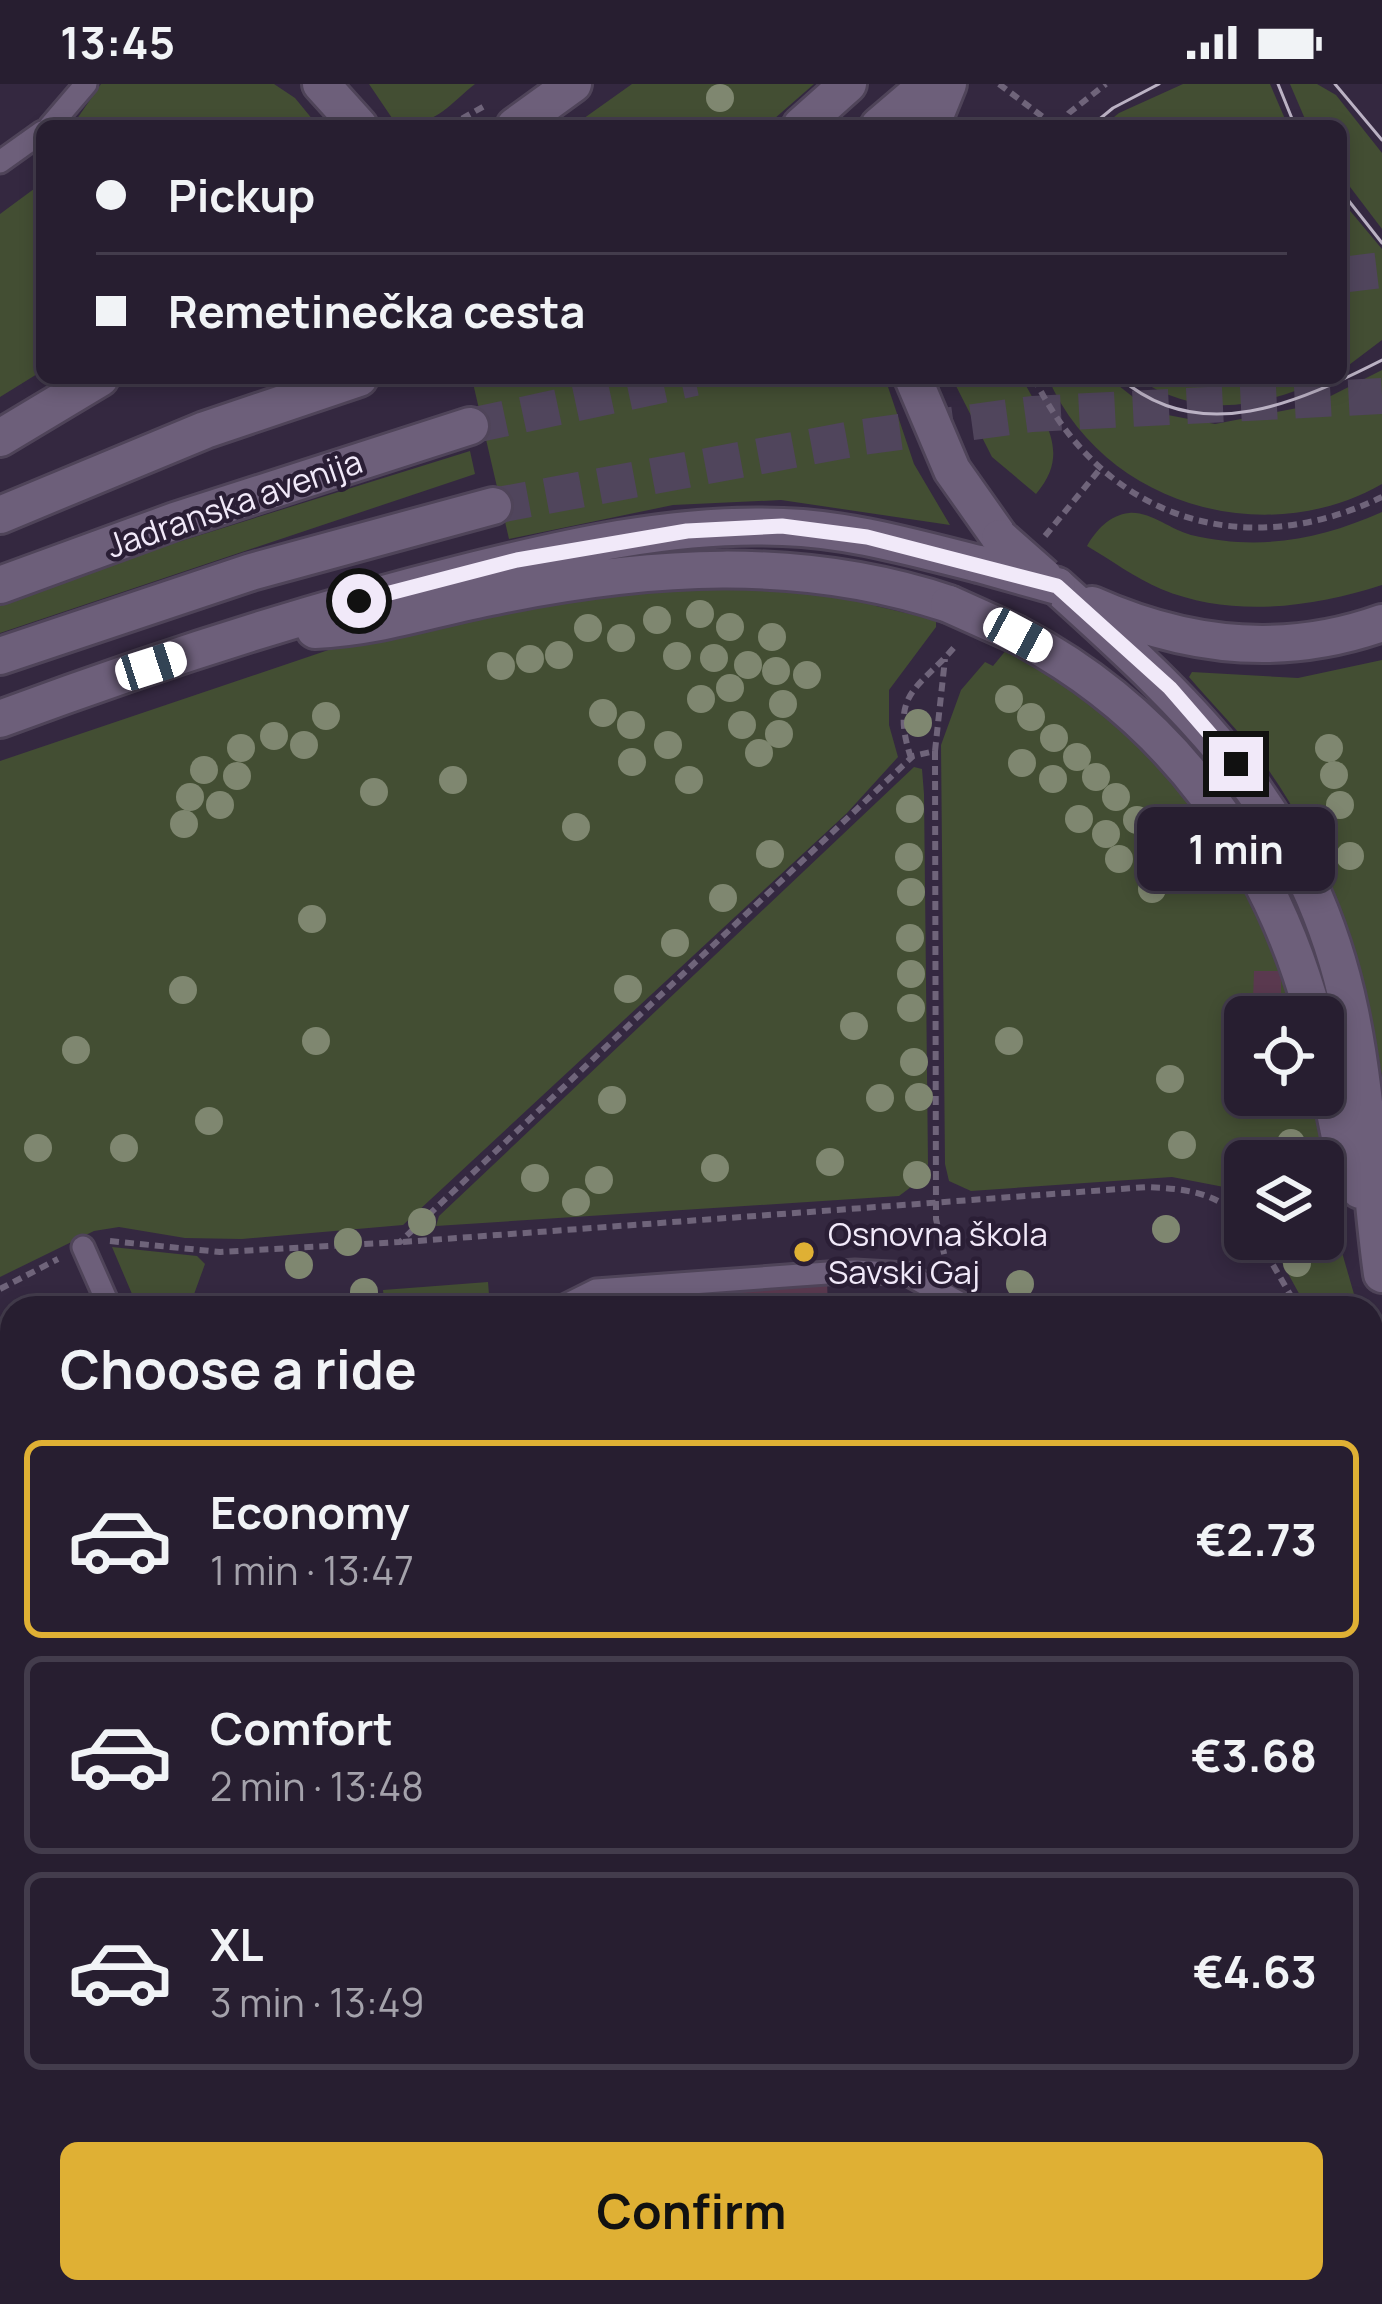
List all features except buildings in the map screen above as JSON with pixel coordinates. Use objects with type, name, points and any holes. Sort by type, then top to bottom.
[{"type":"main road","points":[[321,84],[354,120]]},
{"type":"main road","points":[[511,110],[573,84]]},
{"type":"main road","points":[[808,120],[848,84]]},
{"type":"main road","points":[[888,120],[941,85]]},
{"type":"main road","points":[[932,120],[941,85]]},
{"type":"main road","points":[[0,438],[90,384]]},
{"type":"main road","points":[[0,515],[206,430],[340,384]]},
{"type":"main road","points":[[916,384],[990,551]]},
{"type":"main road","name":"Jadranska avenija","points":[[0,585],[175,520],[470,426]]},
{"type":"main road","name":"Jadranska avenija","points":[[0,656],[251,572],[493,506]]},
{"type":"main road","points":[[0,719],[275,626],[517,560],[687,531],[782,526],[990,551],[1124,619],[1173,635],[1231,645],[1324,640],[1382,623]]},
{"type":"main road","points":[[275,626],[310,630],[389,624],[559,583],[680,568],[835,576],[949,604],[1079,670],[1125,705],[1213,800],[1272,897],[1307,996]]},
{"type":"main road","points":[[1057,586],[1170,688],[1216,737],[1298,858],[1339,964],[1350,1010],[1382,1274]]},
{"type":"main road","points":[[1337,1116],[1376,1226]]},
{"type":"lane","points":[[55,120],[86,84]]},
{"type":"lane","points":[[0,162],[36,136]]},
{"type":"lane","points":[[82,1247],[104,1296]]},
{"type":"lane","points":[[584,1296],[596,1290],[855,1271],[907,1274],[949,1296]]},
{"type":"path","points":[[999,84],[1050,120]]},
{"type":"path","points":[[1063,120],[1106,84]]},
{"type":"path","points":[[472,120],[511,110]]},
{"type":"path","points":[[1037,384],[1058,423],[1100,469],[1139,496],[1192,519],[1224,527],[1274,530],[1329,520],[1382,497]]},
{"type":"path","points":[[911,758],[902,729],[904,704],[920,681],[945,659],[935,751],[936,1205],[960,1296]]},
{"type":"path","points":[[400,1242],[911,758],[935,751]]},
{"type":"path","points":[[0,1289],[82,1247],[112,1240],[220,1252],[1180,1189],[1224,1203]]},
{"type":"path","points":[[1270,1260],[1291,1296]]},
{"type":"green space","points":[[101,84],[274,84],[295,98],[313,120],[76,120]]},
{"type":"green space","points":[[369,84],[475,84],[430,119],[393,120]]},
{"type":"green space","points":[[632,84],[814,84],[773,120],[581,120]]},
{"type":"green space","points":[[1183,84],[1270,84],[1285,120],[1110,120]]},
{"type":"green space","points":[[1290,84],[1317,84],[1336,95],[1382,153],[1382,229],[1347,183],[1347,120],[1305,120]]},
{"type":"green space","points":[[36,187],[36,375],[0,397],[0,214]]},
{"type":"green space","points":[[1347,207],[1382,249],[1382,340],[1347,366]]},
{"type":"green space","points":[[1382,370],[1382,484],[1336,504],[1288,514],[1239,513],[1192,504],[1147,485],[1107,458],[1073,422],[1051,384],[1117,384],[1152,412],[1215,424],[1313,405]]},
{"type":"green space","points":[[473,384],[887,384],[914,464],[950,525],[781,500],[673,505],[509,539]]},
{"type":"green space","points":[[955,384],[1025,384],[1046,423],[1052,464],[1036,494],[992,457]]},
{"type":"green space","points":[[1148,384],[1312,384],[1278,397],[1231,405],[1184,400]]},
{"type":"green space","points":[[470,451],[475,474],[0,633],[0,606],[120,560]]},
{"type":"green space","points":[[1382,512],[1382,585],[1299,604],[1243,607],[1188,598],[1151,585],[1087,546],[1104,524],[1129,513],[1191,535],[1265,542],[1312,536]]},
{"type":"green space","points":[[721,579],[877,594],[876,606],[936,620],[936,627],[889,690],[889,725],[898,757],[847,813],[403,1225],[242,1239],[185,1238],[119,1227],[94,1231],[0,1277],[0,761],[352,642],[492,605]]},
{"type":"green space","points":[[1007,649],[1046,666],[1156,751],[1248,882],[1290,996],[1224,996],[1224,1116],[1319,1116],[1323,1140],[1224,1140],[1224,1187],[1172,1177],[971,1191],[949,1181],[945,1164],[941,745],[961,690],[985,662],[993,666]]},
{"type":"green space","points":[[1382,660],[1382,1077],[1354,952],[1326,872],[1262,761],[1189,677],[1192,672],[1298,678]]},
{"type":"green space","points":[[914,767],[922,769],[924,794],[928,1164],[923,1178],[899,1196],[436,1226],[439,1216]]},
{"type":"green space","points":[[112,1247],[197,1256],[205,1264],[193,1296],[133,1296]]},
{"type":"green space","points":[[1344,1259],[1355,1296],[1300,1296],[1281,1260]]},
{"type":"green space","points":[[488,1282],[489,1296],[384,1296],[383,1290]]},
{"type":"tunnel","points":[[1347,274],[1382,270]]},
{"type":"tunnel","points":[[470,426],[667,384]]},
{"type":"tunnel","points":[[493,506],[863,437],[1032,414],[1382,396]]},
{"type":"tram line","points":[[1098,120],[1159,84]]},
{"type":"tram line","points":[[1278,84],[1293,120]]},
{"type":"tram line","points":[[1335,84],[1382,140]]},
{"type":"tram line","points":[[1347,199],[1382,243]]},
{"type":"tram line","points":[[1347,376],[1382,360]]},
{"type":"tram line","points":[[1129,384],[1183,411],[1217,414],[1284,403],[1330,384]]},
{"type":"place","name":"Osnovna škola Savski Gaj","points":[[804,1252]]},
{"type":"route","points":[[359,601],[517,560],[687,531],[782,526],[867,537],[1057,586],[1170,688],[1236,764]]}]
